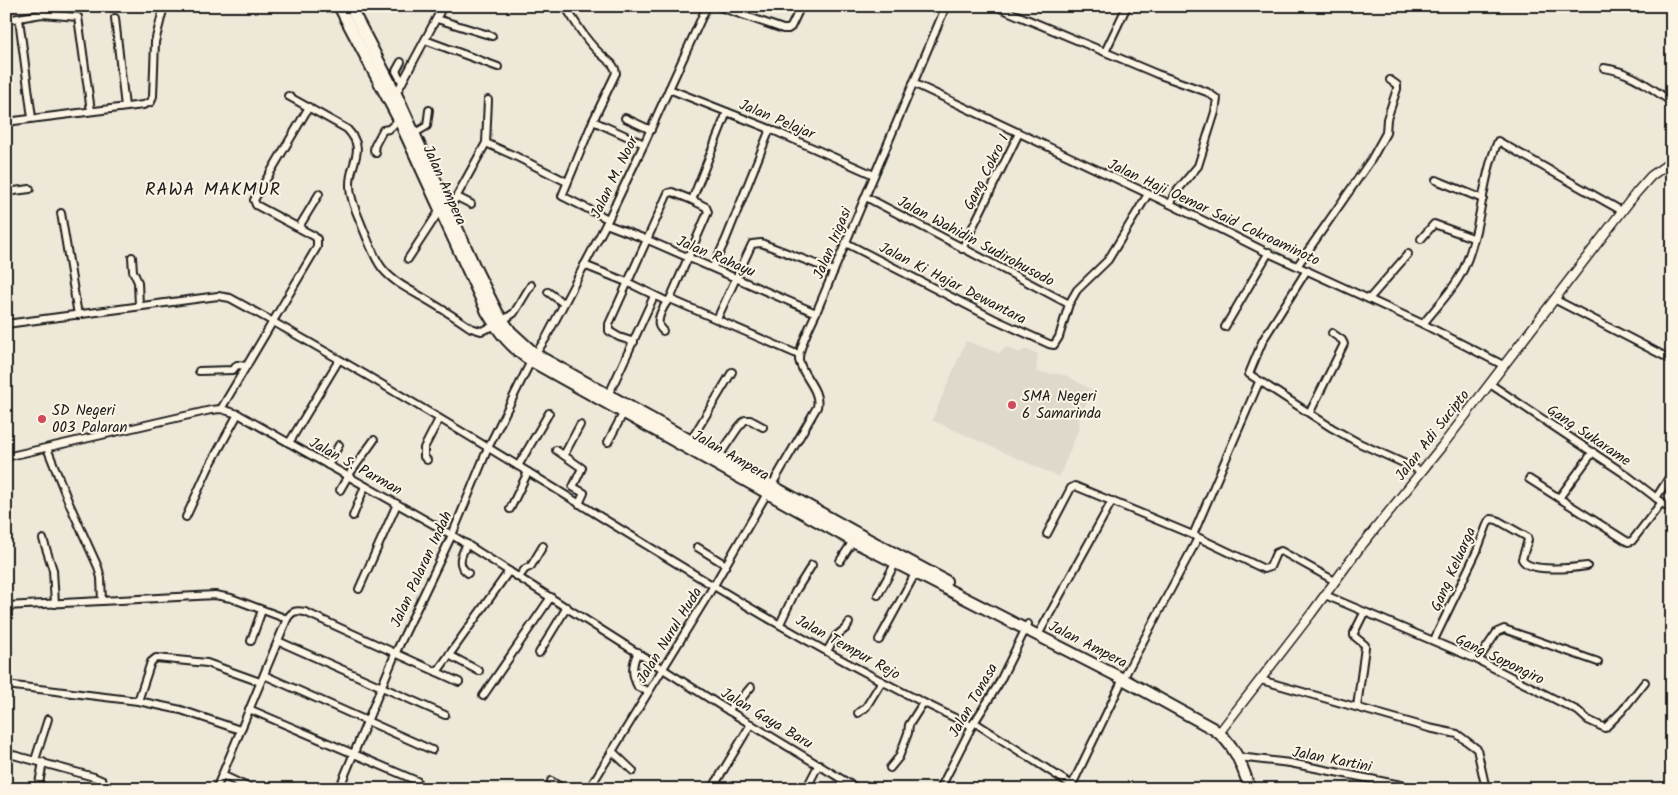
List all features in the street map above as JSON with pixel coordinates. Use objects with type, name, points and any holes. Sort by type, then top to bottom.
[{"type":"main road","name":"Jalan Ampera","points":[[339,6],[399,120],[416,146],[445,210],[459,253],[498,323],[503,338],[624,412],[866,538],[1221,730],[1241,757],[1256,789]]},
{"type":"main road","name":"Jalan Ampera","points":[[350,6],[396,94],[414,133],[416,146]]},
{"type":"main road","name":"Jalan Ampera","points":[[533,357],[609,394],[719,456],[853,541],[1027,626]]},
{"type":"main road","name":"Jalan Ampera","points":[[1241,757],[1250,789]]},
{"type":"street","points":[[6,122],[143,105],[150,102],[152,99],[155,42],[164,6]]},
{"type":"street","points":[[396,94],[443,6]]},
{"type":"street","points":[[486,143],[567,182],[593,121],[615,78],[616,69],[592,47],[565,6]]},
{"type":"street","name":"Jalan M. Noor","points":[[533,357],[546,338],[607,221],[651,130],[707,6]]},
{"type":"street","points":[[717,6],[783,29],[788,29],[791,27],[801,6]]},
{"type":"street","name":"Jalan Irigasi","points":[[799,355],[834,271],[868,198],[874,175],[946,6]]},
{"type":"street","points":[[994,6],[1157,74],[1207,92],[1217,99],[1215,112],[1198,166],[1177,191],[1170,204]]},
{"type":"street","points":[[1105,52],[1127,6]]},
{"type":"street","points":[[6,20],[42,14],[78,17],[91,111]]},
{"type":"street","points":[[115,18],[125,107]]},
{"type":"street","points":[[18,19],[32,118]]},
{"type":"street","points":[[437,19],[492,36]]},
{"type":"street","points":[[425,40],[498,67]]},
{"type":"street","points":[[401,62],[396,71],[402,82]]},
{"type":"street","points":[[1604,68],[1630,74],[1672,102]]},
{"type":"street","points":[[1298,265],[1371,160],[1384,137],[1387,119],[1397,89],[1395,82],[1390,80]]},
{"type":"street","name":"Jalan Haji Oemar Said Cokroaminoto","points":[[913,84],[1424,324],[1504,365]]},
{"type":"street","name":"Jalan Pelajar","points":[[669,89],[770,129],[874,175]]},
{"type":"street","points":[[288,96],[347,129],[357,142],[356,157],[350,181],[350,194],[365,233],[382,268],[394,280],[471,328],[481,331],[514,313],[531,285]]},
{"type":"street","points":[[408,259],[457,197],[486,143],[488,100]]},
{"type":"street","points":[[6,457],[221,408],[318,246],[317,239],[314,236],[256,205],[254,200],[308,107]]},
{"type":"street","points":[[414,133],[427,126],[429,110]]},
{"type":"street","points":[[692,200],[728,112]]},
{"type":"street","points":[[625,118],[651,130]]},
{"type":"street","points":[[376,153],[374,150],[375,145],[383,130],[389,129],[399,120]]},
{"type":"street","points":[[593,121],[644,144]]},
{"type":"street","points":[[713,268],[770,129]]},
{"type":"street","name":"Gang Cokro I","points":[[962,248],[1019,133]]},
{"type":"street","points":[[1424,324],[1460,277],[1469,256],[1490,160],[1498,141],[1622,211]]},
{"type":"street","name":"Jalan Adi Sucipto","points":[[1221,730],[1622,211],[1651,176],[1672,161]]},
{"type":"street","points":[[1436,180],[1483,198]]},
{"type":"street","name":"Jalan Rahayu","points":[[567,182],[562,194],[563,197],[607,221],[816,313]]},
{"type":"street","points":[[6,192],[30,189]]},
{"type":"street","points":[[634,342],[619,337],[608,329],[609,324],[669,193],[672,192],[706,207],[708,212],[658,322],[663,332]]},
{"type":"street","points":[[299,227],[319,194]]},
{"type":"street","points":[[1069,304],[1082,284],[1108,260],[1148,194]]},
{"type":"street","points":[[457,197],[471,204]]},
{"type":"street","name":"Jalan Wahidin Sudirohusodo","points":[[868,198],[1069,304]]},
{"type":"street","points":[[61,213],[78,315]]},
{"type":"street","points":[[1420,239],[1434,224],[1473,238]]},
{"type":"street","points":[[717,319],[752,244],[761,243],[834,271]]},
{"type":"street","name":"Jalan Ki Hajar Dewantara","points":[[846,244],[994,319],[1049,344],[1054,345],[1057,343],[1069,304]]},
{"type":"street","points":[[1225,327],[1269,252]]},
{"type":"street","points":[[1369,298],[1408,254]]},
{"type":"street","points":[[132,257],[133,271],[138,282],[139,306]]},
{"type":"street","points":[[584,265],[629,283],[654,296],[717,319],[799,355],[802,368],[816,394],[818,402],[814,413],[769,489]]},
{"type":"street","points":[[1307,270],[1258,350],[1249,374],[1332,428],[1359,443],[1421,471]]},
{"type":"street","points":[[548,292],[563,303]]},
{"type":"street","name":"Jalan Tempur Rejo","points":[[6,324],[222,296],[230,298],[488,448],[713,587],[923,703],[973,724],[1070,787]]},
{"type":"street","points":[[609,394],[654,296]]},
{"type":"street","points":[[1554,299],[1672,360]]},
{"type":"street","points":[[1310,412],[1344,344],[1342,340],[1332,333]]},
{"type":"street","name":"Jalan Palaran Indah","points":[[339,789],[396,652],[452,535],[488,448],[533,357]]},
{"type":"street","points":[[289,443],[339,360]]},
{"type":"street","points":[[199,371],[231,370],[237,365],[247,366]]},
{"type":"street","points":[[691,440],[732,372]]},
{"type":"street","points":[[1070,787],[1195,537],[1259,382]]},
{"type":"street","name":"Gang Sukarame","points":[[1490,384],[1625,474],[1672,510]]},
{"type":"street","name":"Jalan S. Parman","points":[[221,408],[238,414],[452,535],[667,671]]},
{"type":"street","points":[[608,442],[624,412]]},
{"type":"street","points":[[186,517],[209,467],[238,414]]},
{"type":"street","points":[[518,466],[549,414]]},
{"type":"street","points":[[426,460],[424,448],[439,419]]},
{"type":"street","points":[[719,456],[745,420],[750,420],[762,426]]},
{"type":"street","points":[[564,455],[580,425]]},
{"type":"street","points":[[340,490],[374,440]]},
{"type":"street","points":[[328,465],[339,445]]},
{"type":"street","points":[[48,448],[69,503],[98,567],[101,578],[102,601]]},
{"type":"street","points":[[556,450],[582,468],[567,496]]},
{"type":"street","points":[[1558,498],[1593,452]]},
{"type":"street","points":[[510,509],[528,472]]},
{"type":"street","points":[[1528,479],[1628,542],[1632,541],[1659,500],[1672,473]]},
{"type":"street","points":[[353,516],[365,486]]},
{"type":"street","points":[[573,487],[584,493],[579,504]]},
{"type":"street","points":[[1047,534],[1072,487],[1077,487],[1195,537],[1264,569],[1270,567],[1276,553],[1281,551],[1335,581]]},
{"type":"street","name":"Jalan Nurul Huda","points":[[590,789],[648,691],[667,671],[769,489]]},
{"type":"street","points":[[1039,633],[1112,501]]},
{"type":"street","points":[[358,589],[397,504]]},
{"type":"street","name":"Gang Keluarga","points":[[1434,640],[1478,551],[1488,522],[1491,519],[1497,520],[1527,538],[1522,559],[1526,564],[1541,568],[1561,569],[1587,566]]},
{"type":"street","points":[[43,539],[53,570],[55,604]]},
{"type":"street","points":[[840,561],[853,541]]},
{"type":"street","points":[[467,544],[460,561],[461,566],[468,573]]},
{"type":"street","points":[[519,577],[524,569],[531,566],[543,546]]},
{"type":"street","points":[[697,548],[726,565]]},
{"type":"street","points":[[878,595],[896,562]]},
{"type":"street","points":[[780,624],[795,592],[812,565]]},
{"type":"street","points":[[438,672],[509,571]]},
{"type":"street","points":[[879,640],[916,572]]},
{"type":"street","points":[[6,606],[216,594],[287,619]]},
{"type":"street","name":"Gang Sopongiro","points":[[1325,595],[1478,660],[1605,728],[1622,711],[1645,682]]},
{"type":"street","points":[[483,696],[551,597]]},
{"type":"street","points":[[539,653],[567,607]]},
{"type":"street","points":[[251,641],[262,610]]},
{"type":"street","points":[[216,789],[291,612],[298,610],[305,612],[459,682]]},
{"type":"street","points":[[1356,707],[1365,645],[1354,636],[1354,633],[1364,612]]},
{"type":"street","points":[[827,651],[836,636],[849,623]]},
{"type":"street","name":"Jalan Tonasa","points":[[940,789],[973,724],[998,685],[1027,626]]},
{"type":"street","points":[[1478,660],[1497,632],[1504,629],[1598,662]]},
{"type":"street","points":[[278,641],[445,715]]},
{"type":"street","points":[[638,652],[633,662],[634,678],[638,687],[648,691]]},
{"type":"street","points":[[450,655],[479,671]]},
{"type":"street","points":[[138,701],[151,662],[156,658],[207,663],[260,682]]},
{"type":"street","name":"Jalan Gaya Baru","points":[[667,671],[858,789]]},
{"type":"street","points":[[264,675],[432,750]]},
{"type":"street","points":[[1260,680],[1460,736],[1477,749],[1486,789]]},
{"type":"street","points":[[858,713],[866,707],[882,681]]},
{"type":"street","points":[[6,684],[138,701],[181,710],[240,730]]},
{"type":"street","points":[[730,711],[733,703],[741,700],[751,687]]},
{"type":"street","points":[[890,768],[899,757],[909,725],[923,703]]},
{"type":"street","points":[[249,709],[417,781]]},
{"type":"street","points":[[36,760],[48,719]]},
{"type":"street","points":[[712,789],[751,724]]},
{"type":"street","points":[[612,751],[633,771]]},
{"type":"street","points":[[6,753],[94,777],[102,781],[104,789]]},
{"type":"street","name":"Jalan Kartini","points":[[1241,757],[1290,763],[1422,789]]},
{"type":"street","points":[[38,789],[43,762]]},
{"type":"street","points":[[806,789],[819,764]]},
{"type":"street","points":[[222,776],[252,789]]},
{"type":"street","points":[[551,781],[564,789]]},
{"type":"shaded area","name":"SMA Negeri 6 Samarinda","points":[[966,341],[999,353],[1007,347],[1020,353],[1025,349],[1038,354],[1036,372],[1065,375],[1092,390],[1079,419],[1080,426],[1059,477],[932,420]]},
{"type":"place","name":"SMA Negeri 6 Samarinda","points":[[1012,405]]},
{"type":"place","name":"SD Negeri 003 Palaran","points":[[42,419]]},
{"type":"district","name":"RAWA MAKMUR","points":[[213,189]]}]
